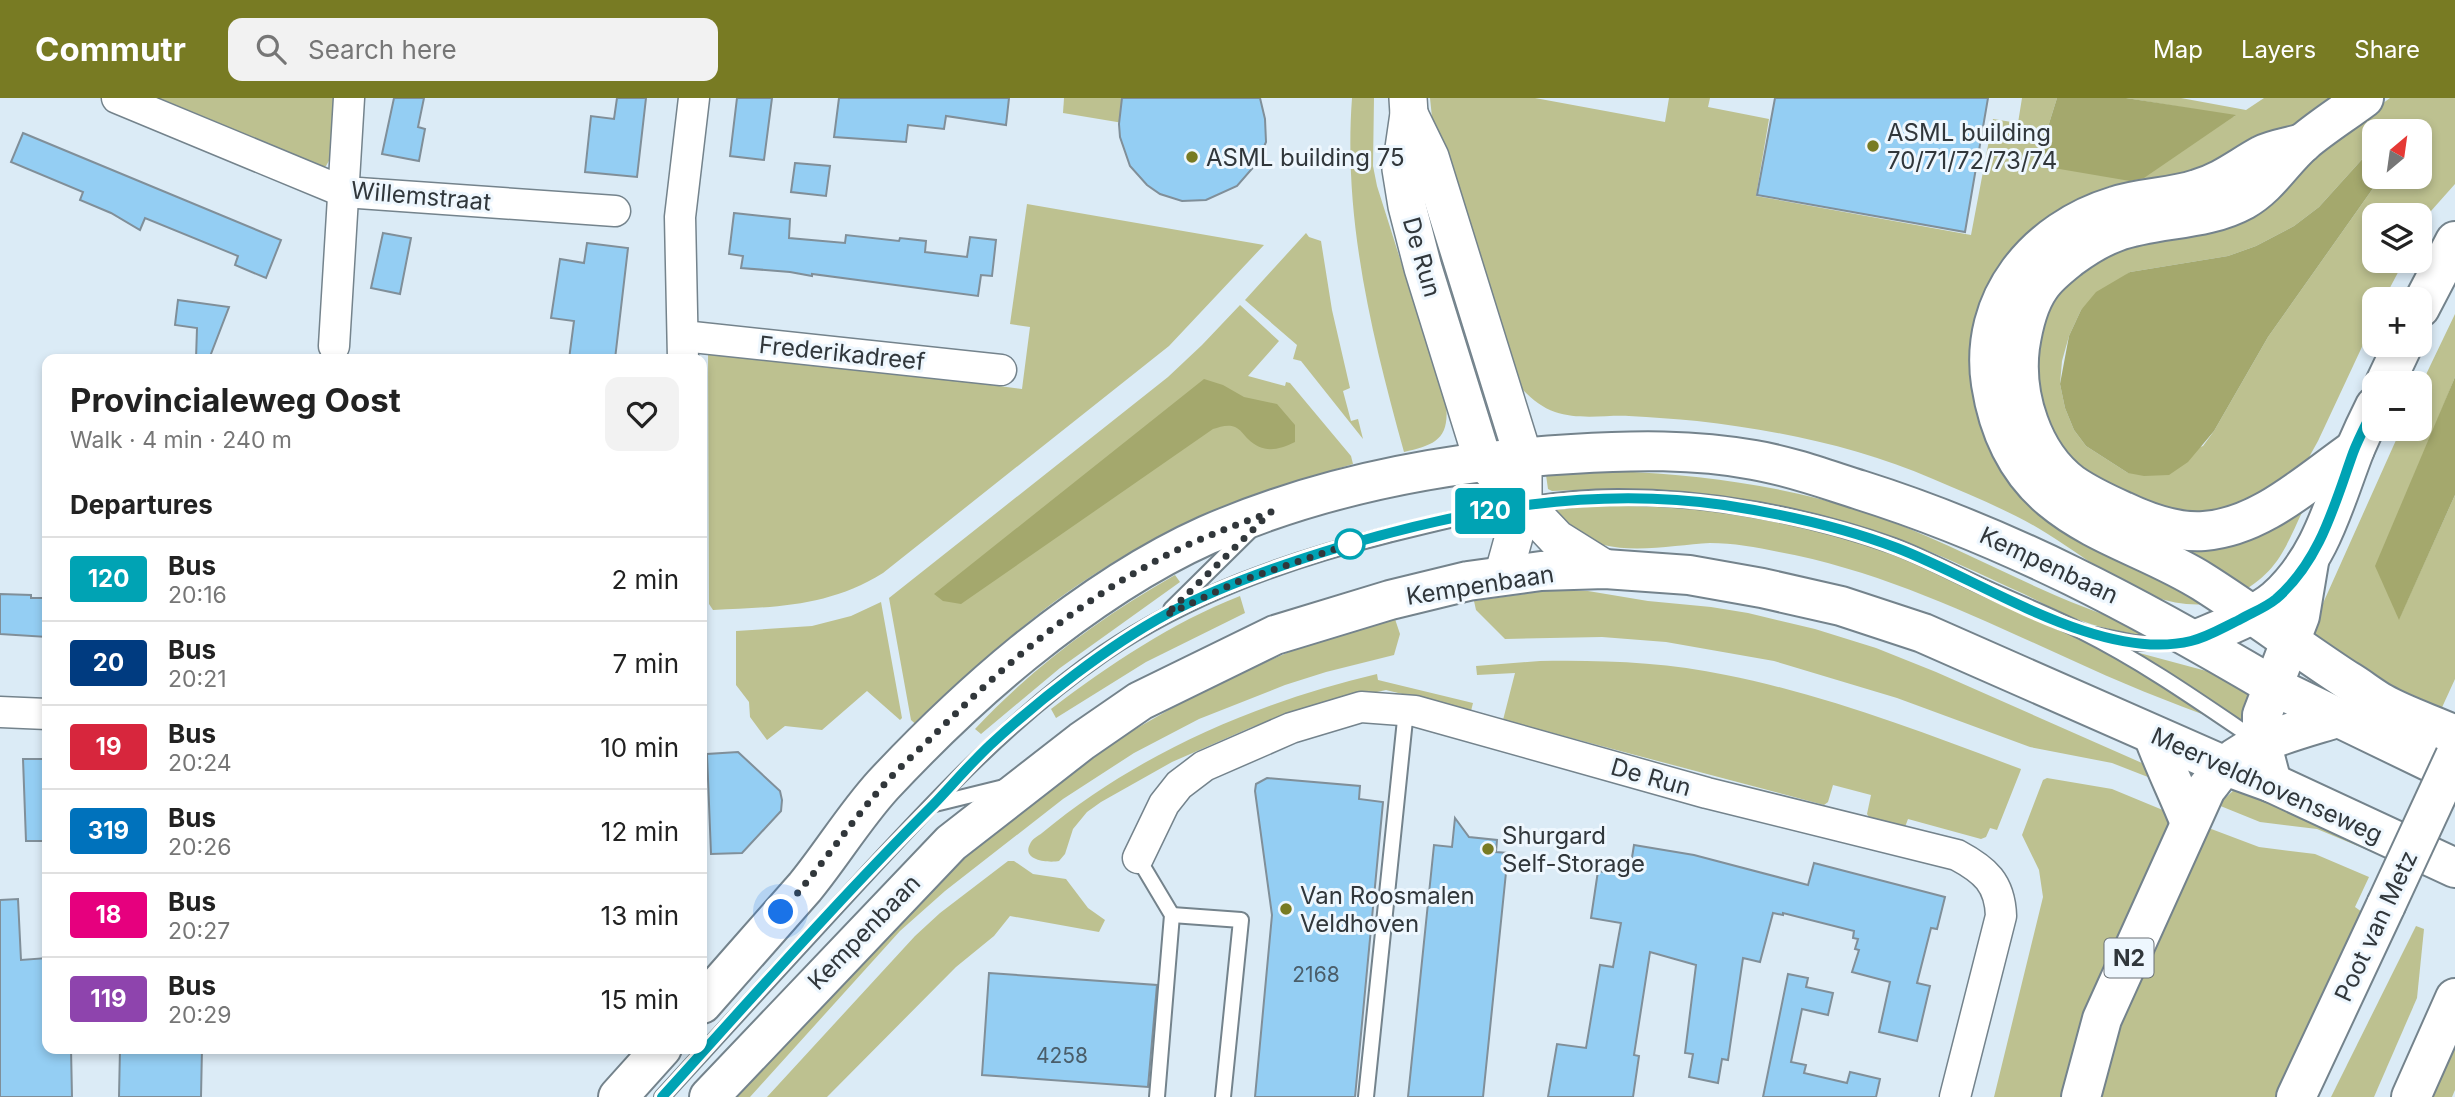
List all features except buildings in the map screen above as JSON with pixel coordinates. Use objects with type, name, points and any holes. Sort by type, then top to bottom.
[{"type":"main road","points":[[2355,449],[2275,506],[2229,528],[2186,531],[2142,520],[2095,499],[2070,482],[2052,464],[2034,436],[2022,399],[2018,361],[2027,315],[2040,287],[2063,263],[2090,243],[2118,231],[2207,214],[2245,199],[2279,172],[2303,143],[2364,98]]},
{"type":"main road","points":[[2303,143],[2264,154],[2227,177],[2206,186],[2115,205],[2059,231],[2018,270],[2003,297],[1990,349],[1990,379],[1994,403],[2004,439],[2030,478],[2049,498],[2078,519],[2191,575],[2383,703],[2455,735]]},
{"type":"main road","points":[[2431,287],[2455,241]]},
{"type":"main road","points":[[2195,640],[2276,599],[2309,562],[2333,513],[2362,434]]},
{"type":"main road","name":"Kempenbaan","points":[[707,998],[806,885],[882,787],[966,703],[1020,655],[1098,596],[1153,562],[1209,535],[1360,484],[1439,467],[1523,456],[1681,451],[1755,460],[1864,491],[1966,526],[2130,604],[2195,640]]},
{"type":"main road","points":[[2272,783],[2262,745],[2262,715],[2300,616],[2309,562]]},
{"type":"main road","name":"Kempenbaan","points":[[709,1097],[943,850],[1082,741],[1140,701],[1275,635],[1390,600],[1485,579],[1541,571],[1605,569],[1689,575],[1841,606],[1923,633],[2079,702]]},
{"type":"main road","points":[[2195,640],[2273,686],[2455,774]]},
{"type":"main road","name":"Meerveldhovenseweg","points":[[2079,702],[2225,766],[2272,783],[2455,868]]},
{"type":"main road","points":[[2225,766],[2239,755],[2283,735],[2337,718]]},
{"type":"main road","points":[[2153,734],[2165,769],[2190,823]]},
{"type":"main road","name":"Poot van Metz","points":[[2296,1097],[2455,756]]},
{"type":"main road","name":"N2","points":[[2081,1097],[2102,1019],[2206,789],[2225,766]]},
{"type":"main road","points":[[2411,1097],[2455,998]]},
{"type":"main road","points":[[618,1097],[657,1054]]},
{"type":"street","name":"Willemstraat","points":[[117,98],[344,192],[615,211]]},
{"type":"street","points":[[334,346],[349,98]]},
{"type":"street","points":[[683,347],[680,217],[694,98]]},
{"type":"street","name":"De Run","points":[[1409,106],[1430,158],[1523,456],[1522,504],[1485,579]]},
{"type":"street","name":"De Run","points":[[1409,106],[1401,169],[1407,206],[1423,268],[1483,461],[1557,539],[1605,569]]},
{"type":"street","name":"Frederikadreef","points":[[683,347],[1001,370]]},
{"type":"street","name":"De Run","points":[[1138,858],[1164,804],[1180,785],[1204,766],[1291,728],[1361,707],[1406,710],[1464,724],[1782,813],[1957,855],[1971,862],[1994,883],[2000,897],[2001,916],[1955,1097]]},
{"type":"street","points":[[0,712],[42,714]]},
{"type":"lane","name":"Kempenbaan","points":[[707,1048],[905,832],[986,748],[1017,721],[1104,654],[1166,615],[1237,582],[1338,548],[1522,504],[1618,497],[1681,500],[1804,520],[1895,547],[2084,633]]},
{"type":"lane","name":"Kempenbaan","points":[[1166,615],[1271,512]]},
{"type":"lane","points":[[2084,633],[2135,643],[2168,644],[2195,640]]},
{"type":"lane","points":[[2084,633],[2183,691],[2262,745]]},
{"type":"lane","points":[[1366,1097],[1406,710]]},
{"type":"lane","name":"Kempenbaan","points":[[934,804],[1031,780]]},
{"type":"lane","points":[[1138,858],[1172,915],[1157,1097]]},
{"type":"lane","points":[[1172,915],[1241,920],[1223,1097]]},
{"type":"lane","name":"Kempenbaan","points":[[662,1097],[701,1054]]},
{"type":"shaded area","points":[[136,98],[335,98],[330,159],[320,170]]},
{"type":"shaded area","points":[[1064,98],[1125,98],[1123,123],[1063,113]]},
{"type":"shaded area","points":[[1352,98],[1374,98],[1373,166],[1377,186],[1446,404],[1445,426],[1438,439],[1424,447],[1404,452],[1371,321],[1356,233],[1350,143]]},
{"type":"shaded area","points":[[1430,98],[1535,98],[1665,122],[1669,98],[1710,98],[1708,107],[1769,119],[1756,196],[1971,235],[1993,119],[2018,123],[2022,98],[2057,98],[2036,165],[2235,116],[2126,98],[2181,98],[2246,110],[2264,98],[2336,98],[2219,171],[2125,194],[1978,378],[2208,604],[2184,604],[2140,591],[2013,514],[1905,468],[1847,449],[1727,425],[1638,416],[1573,416],[1543,406],[1514,380],[1434,137]]},
{"type":"shaded area","points":[[2057,98],[2126,98],[2236,115],[2144,178],[2130,181],[2036,165]]},
{"type":"shaded area","points":[[2390,98],[2455,98],[2455,184],[2432,210],[2432,203],[2363,203],[2373,189],[2432,189],[2432,119],[2362,119],[2362,159],[2319,207],[2294,226],[2256,246],[2228,256],[2130,272],[2081,310],[2069,336],[2062,361],[2060,384],[2065,408],[2074,430],[2086,446],[2128,473],[2203,446],[2268,337],[2362,204],[2362,273],[2398,273],[2390,287],[2362,287],[2362,347],[2308,459],[2290,480],[2214,517],[2141,509],[2055,452],[2029,347],[2065,273],[2307,160]]},
{"type":"shaded area","points":[[2362,159],[2362,189],[2373,189],[2268,337],[2214,431],[2188,462],[2169,475],[2144,476],[2128,473],[2086,446],[2074,430],[2065,408],[2060,384],[2069,336],[2081,310],[2096,292],[2130,272],[2228,256],[2256,246],[2294,226],[2319,207]]},
{"type":"shaded area","points":[[2227,188],[2230,193],[2210,201],[2104,224],[2065,245],[2042,268],[2025,294],[2013,322],[2007,352],[2007,383],[2013,413],[2024,442],[2050,477],[2087,503],[2143,529],[2189,540],[2211,540],[2254,529],[2303,500],[2305,506],[2279,558],[2262,577],[2236,595],[2173,556],[2094,517],[2051,485],[2035,468],[2012,429],[2001,385],[2000,362],[2005,323],[2017,293],[2035,266],[2057,243],[2090,224],[2109,217],[2188,201]]},
{"type":"shaded area","points":[[1027,204],[1264,245],[1169,346],[883,573],[842,593],[822,599],[780,606],[713,610],[709,604],[708,348],[1022,389],[1030,327],[1010,324]]},
{"type":"shaded area","points":[[1306,233],[1309,237],[1321,241],[1332,310],[1350,388],[1343,391],[1351,421],[1358,419],[1363,439],[1301,361],[1293,359],[1297,345],[1245,300]]},
{"type":"shaded area","points":[[1240,305],[1279,341],[1248,376],[1285,386],[1286,382],[1290,383],[1351,456],[1353,464],[1237,501],[1150,541],[1122,557],[1068,592],[1018,631],[920,728],[911,720],[889,598],[1168,377]]},
{"type":"shaded area","points":[[2455,314],[2455,377],[2432,434],[2432,371],[2428,371]]},
{"type":"shaded area","points":[[2455,377],[2455,495],[2399,620],[2375,566],[2428,441],[2432,441],[2432,431]]},
{"type":"shaded area","points":[[1204,379],[1223,385],[1244,397],[1277,404],[1295,425],[1295,442],[1270,449],[1253,444],[1235,427],[1213,429],[961,604],[943,601],[934,594]]},
{"type":"shaded area","points":[[2396,441],[2429,441],[2399,619],[2455,495],[2455,679],[2439,714],[2307,639]]},
{"type":"shaded area","points":[[1616,471],[1740,483],[1801,494],[1861,511],[1929,537],[2070,602],[2159,635],[2160,639],[2082,621],[1918,547],[1817,515],[1773,505],[1686,493],[1548,489],[1546,475],[1549,472]]},
{"type":"shaded area","points":[[1605,503],[1694,508],[1742,514],[1816,530],[1902,556],[2091,640],[2225,676],[2251,687],[2247,723],[2240,728],[2163,699],[1936,600],[1859,572],[1762,548],[1736,545],[1710,543],[1623,548],[1605,545],[1575,532],[1553,509]]},
{"type":"shaded area","points":[[1175,575],[1180,582],[1060,668],[981,734],[975,729],[1021,684],[1069,644]]},
{"type":"shaded area","points":[[1552,590],[1588,591],[1748,613],[1815,629],[1876,648],[2142,763],[2151,769],[2153,779],[2112,763],[2030,747],[1897,698],[1774,661],[1666,642],[1602,637],[1505,639],[1476,610],[1474,601]]},
{"type":"shaded area","points":[[1240,596],[1245,613],[1146,662],[1056,718],[1051,709],[1118,661],[1165,632]]},
{"type":"shaded area","points":[[881,602],[902,718],[900,720],[867,691],[822,730],[785,726],[767,740],[750,717],[749,702],[736,685],[736,631],[812,626],[851,616]]},
{"type":"shaded area","points":[[1395,619],[1400,634],[1394,655],[1285,685],[1199,719],[1134,753],[1063,799],[945,891],[900,931],[750,1097],[728,1097],[902,907],[1070,774],[1125,735],[1193,696],[1310,643]]},
{"type":"shaded area","points":[[1540,661],[1657,665],[1764,683],[1875,716],[2021,769],[1997,830],[1990,828],[1986,837],[1981,839],[1908,819],[1905,827],[1869,817],[1867,814],[1871,795],[1833,785],[1828,802],[1824,805],[1503,720],[1515,673],[1477,675],[1476,666]]},
{"type":"shaded area","points":[[1377,674],[1378,680],[1473,703],[1471,711],[1386,690],[1327,703],[1252,727],[1172,762],[1101,802],[1087,812],[1073,829],[1065,854],[1059,861],[1037,860],[1029,854],[1030,844],[1035,838],[1079,805],[1158,755],[1243,716],[1287,700]]},
{"type":"shaded area","points":[[2047,778],[2112,789],[2170,813],[2170,822],[2065,1097],[1994,1097],[2043,897],[2039,870],[2022,835],[2043,780]]},
{"type":"shaded area","points":[[2236,788],[2379,850],[2377,854],[2317,829],[2260,822],[2218,805]]},
{"type":"shaded area","points":[[2206,827],[2259,847],[2315,854],[2369,877],[2355,907],[2362,912],[2277,1097],[2097,1097],[2117,1024]]},
{"type":"shaded area","points":[[1008,861],[1014,861],[1033,874],[1066,879],[1088,908],[1105,920],[1099,932],[1010,916],[994,936],[956,967],[827,1097],[767,1097],[915,936],[940,913]]},
{"type":"shaded area","points":[[2416,926],[2424,929],[2417,998],[2374,1097],[2331,1097]]},
{"type":"shaded area","points":[[2455,1048],[2455,1090],[2452,1097],[2432,1097]]},
{"type":"bus line","name":"120","points":[[707,1048],[986,748],[1104,654],[1166,615],[1237,582],[1352,544],[1522,504],[1618,497],[1681,500],[1804,520],[1895,547],[2084,633],[2135,643],[2168,644],[2195,640],[2261,609],[2276,599],[2309,562],[2333,513],[2362,434]]},
{"type":"bus line","name":"120","points":[[662,1097],[701,1054]]},
{"type":"place","name":"ASML building 70/71/72/73/74","points":[[1873,146]]},
{"type":"place","name":"ASML building 75","points":[[1192,157]]},
{"type":"place","name":"Shurgard Self-Storage","points":[[1488,849]]},
{"type":"place","name":"Van Roosmalen Veldhoven","points":[[1286,909]]},
{"type":"route","points":[[781,912],[806,885],[882,787],[966,703],[1020,655],[1098,596],[1153,562],[1209,535],[1271,512],[1217,562],[1166,615],[1237,582],[1350,544]]}]
